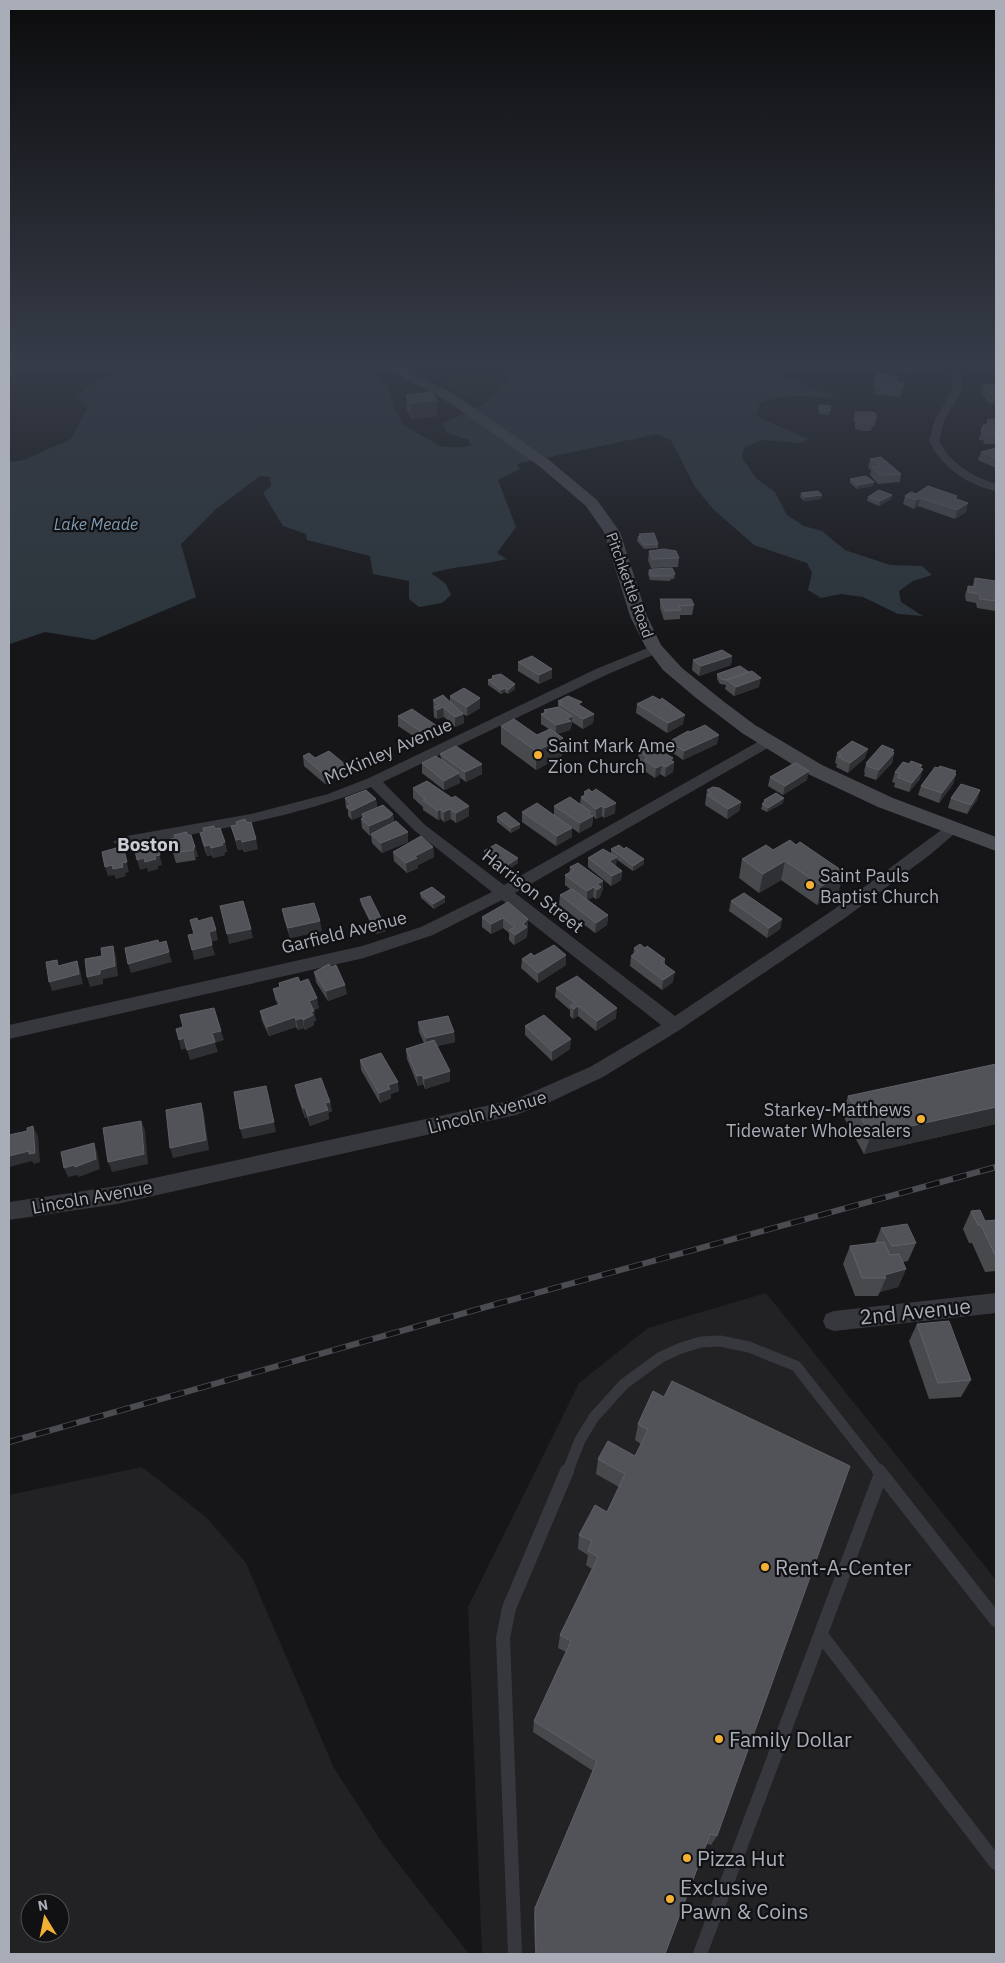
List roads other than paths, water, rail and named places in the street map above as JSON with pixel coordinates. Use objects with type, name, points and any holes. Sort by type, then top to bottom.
[{"type":"main road","name":"Pitchkettle Road","points":[[532,455],[584,496],[605,519],[612,532],[643,628],[655,649],[680,677],[733,719],[768,742],[845,786],[996,844]]},
{"type":"street","points":[[941,455],[953,467],[976,480],[996,488]]},
{"type":"street","name":"McKinley Avenue","points":[[122,842],[293,809],[333,797],[374,781],[601,672],[655,649]]},
{"type":"street","name":"Garfield Avenue","points":[[9,1032],[364,952],[427,931],[503,893],[768,742]]},
{"type":"street","name":"Harrison Street","points":[[374,781],[384,794],[420,828],[674,1026]]},
{"type":"street","name":"Lincoln Avenue","points":[[9,1211],[117,1195],[516,1107],[552,1095],[585,1080],[674,1026],[886,880],[953,828]]},
{"type":"street","name":"2nd Avenue","points":[[834,1321],[996,1303]]},
{"type":"lane","points":[[515,1954],[503,1638],[509,1608],[584,1432],[606,1403],[645,1366],[676,1350],[697,1343],[720,1341],[757,1350],[796,1366],[996,1620]]},
{"type":"lane","points":[[700,1954],[881,1474]]},
{"type":"lane","points":[[821,1635],[996,1862]]},
{"type":"water","name":"Lake Meade","points":[[36,455],[561,455],[517,464],[520,469],[498,480],[516,527],[497,553],[507,559],[431,573],[446,584],[451,595],[442,603],[419,607],[409,599],[409,581],[373,574],[370,556],[307,540],[306,534],[283,526],[263,493],[271,486],[270,477],[260,476],[216,509],[181,544],[196,597],[94,640],[45,632],[10,644],[9,646],[9,462],[24,460]]},
{"type":"water","points":[[678,455],[743,455],[742,458],[756,478],[775,492],[787,515],[804,526],[822,531],[845,550],[890,565],[922,566],[932,575],[913,581],[899,591],[901,602],[923,616],[898,614],[863,597],[841,594],[821,598],[808,590],[812,573],[807,563],[754,545],[714,510],[695,487]]},
{"type":"railway","points":[[9,1442],[500,1303],[996,1167]]},
{"type":"place","name":"Saint Mark Ame Zion Church","points":[[538,755]]},
{"type":"place","name":"Saint Pauls Baptist Church","points":[[810,885]]},
{"type":"place","name":"Starkey-Matthews Tidewater Wholesalers","points":[[921,1119]]},
{"type":"place","name":"Rent-A-Center","points":[[765,1567]]},
{"type":"place","name":"Family Dollar","points":[[719,1739]]},
{"type":"place","name":"Pizza Hut","points":[[687,1858]]},
{"type":"place","name":"Exclusive Pawn & Coins","points":[[670,1899]]},
{"type":"district","name":"Boston","points":[[148,844]]}]
